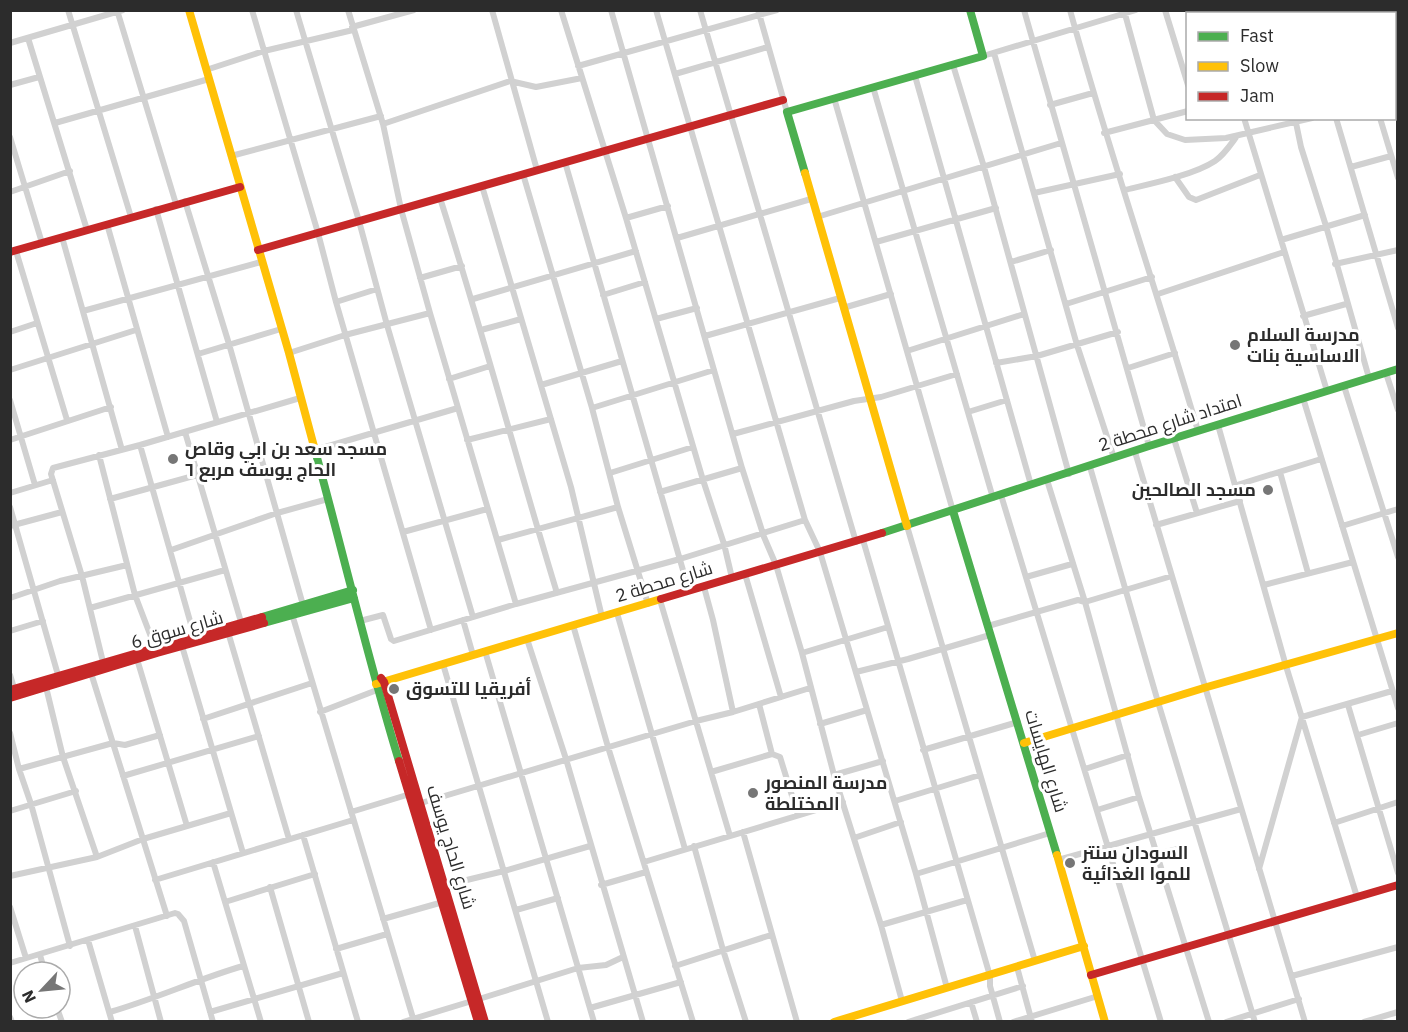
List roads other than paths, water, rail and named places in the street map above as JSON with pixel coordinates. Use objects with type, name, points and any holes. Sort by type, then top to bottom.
[{"type":"street","points":[[68,10],[131,217]]},
{"type":"street","points":[[189,10],[289,353],[354,594],[370,665],[379,685],[321,712]]},
{"type":"street","points":[[252,10],[431,630]]},
{"type":"street","points":[[296,10],[473,617]]},
{"type":"street","points":[[348,10],[381,116],[401,209],[420,278],[486,509],[498,540],[516,604]]},
{"type":"street","points":[[55,123],[142,98],[264,51],[353,29],[414,10]]},
{"type":"street","points":[[492,10],[510,81],[537,170]]},
{"type":"street","points":[[561,10],[636,251],[724,544],[732,578]]},
{"type":"street","points":[[611,10],[742,468],[776,565],[834,775],[902,1001]]},
{"type":"street","points":[[657,10],[804,520],[820,552],[901,822],[947,988]]},
{"type":"street","points":[[700,10],[817,410],[888,627],[990,975],[989,981],[1000,1022]]},
{"type":"street","points":[[578,66],[759,13],[777,10]]},
{"type":"street","points":[[970,10],[983,56]]},
{"type":"street","points":[[1024,10],[1118,332],[1149,447]]},
{"type":"street","points":[[1070,10],[1104,133],[1120,174],[1158,294],[1198,431]]},
{"type":"street","points":[[787,112],[994,53],[1119,13],[1136,10]]},
{"type":"street","points":[[1165,10],[1186,78]]},
{"type":"street","points":[[11,42],[119,11],[142,98],[208,276],[303,605]]},
{"type":"street","points":[[759,13],[843,309],[1035,961]]},
{"type":"street","points":[[1119,13],[1154,120],[1167,134],[1176,138],[1206,140],[1249,134],[1295,121],[1369,378]]},
{"type":"street","points":[[28,38],[87,230]]},
{"type":"street","points":[[675,74],[768,47]]},
{"type":"street","points":[[994,53],[1077,345],[1113,458]]},
{"type":"street","points":[[953,65],[996,208],[1069,474]]},
{"type":"street","points":[[915,76],[1030,485]]},
{"type":"street","points":[[10,85],[39,77]]},
{"type":"street","points":[[383,124],[510,81],[536,87],[582,78]]},
{"type":"street","points":[[873,87],[968,412],[1026,577],[1161,1022]]},
{"type":"street","points":[[1050,105],[1093,93]]},
{"type":"street","points":[[834,98],[952,511]]},
{"type":"street","points":[[258,250],[783,100]]},
{"type":"street","points":[[1104,133],[1186,112]]},
{"type":"street","points":[[231,156],[381,116]]},
{"type":"street","points":[[1245,120],[1327,391]]},
{"type":"street","points":[[1337,120],[1398,328]]},
{"type":"street","points":[[1381,120],[1398,178]]},
{"type":"street","points":[[1125,190],[1175,177],[1216,161],[1238,136]]},
{"type":"street","points":[[10,137],[42,243]]},
{"type":"street","points":[[817,218],[1061,143]]},
{"type":"street","points":[[1351,167],[1391,156]]},
{"type":"street","points":[[565,162],[689,591]]},
{"type":"street","points":[[10,192],[70,171]]},
{"type":"street","points":[[523,174],[648,604]]},
{"type":"street","points":[[1034,193],[1120,174]]},
{"type":"street","points":[[1175,177],[1189,197],[1196,201],[1260,175]]},
{"type":"street","points":[[482,186],[579,518],[602,617]]},
{"type":"street","points":[[68,420],[13,252],[180,202],[240,187]]},
{"type":"street","points":[[440,198],[558,593]]},
{"type":"street","points":[[677,238],[811,199]]},
{"type":"street","points":[[626,218],[668,206]]},
{"type":"street","points":[[876,242],[996,208]]},
{"type":"street","points":[[156,209],[217,422]]},
{"type":"street","points":[[1281,240],[1365,215]]},
{"type":"street","points":[[106,224],[168,437]]},
{"type":"street","points":[[62,237],[122,450]]},
{"type":"street","points":[[1011,262],[1051,250]]},
{"type":"street","points":[[1335,264],[1398,250]]},
{"type":"street","points":[[472,299],[636,251]]},
{"type":"street","points":[[1158,294],[1284,252]]},
{"type":"street","points":[[83,311],[261,262]]},
{"type":"street","points":[[420,278],[462,266]]},
{"type":"street","points":[[1066,304],[1152,277]]},
{"type":"street","points":[[603,296],[645,282]]},
{"type":"street","points":[[336,302],[377,288]]},
{"type":"street","points":[[843,309],[891,294]]},
{"type":"street","points":[[705,336],[840,298]]},
{"type":"street","points":[[1304,316],[1346,304]]},
{"type":"street","points":[[656,319],[697,308]]},
{"type":"street","points":[[289,353],[345,335],[430,313]]},
{"type":"street","points":[[907,351],[1024,314]]},
{"type":"street","points":[[481,330],[521,319]]},
{"type":"street","points":[[10,332],[38,323]]},
{"type":"street","points":[[198,354],[281,329]]},
{"type":"street","points":[[10,370],[136,330]]},
{"type":"street","points":[[996,363],[1037,356],[1118,332]]},
{"type":"street","points":[[1128,368],[1175,353]]},
{"type":"street","points":[[541,385],[622,361]]},
{"type":"street","points":[[449,379],[490,366]]},
{"type":"street","name":"امتداد شارع محطة 2","points":[[952,511],[1398,369]]},
{"type":"street","points":[[592,408],[714,370]]},
{"type":"street","points":[[1386,373],[1398,410]]},
{"type":"street","points":[[733,434],[817,410],[917,387],[957,374]]},
{"type":"street","points":[[1344,386],[1398,557]]},
{"type":"street","points":[[103,662],[82,576],[51,474],[53,468],[300,398]]},
{"type":"street","points":[[1303,398],[1398,708]]},
{"type":"street","points":[[10,399],[35,485]]},
{"type":"street","points":[[968,412],[1007,400]]},
{"type":"street","points":[[10,440],[111,407]]},
{"type":"street","points":[[315,450],[417,422],[458,408]]},
{"type":"street","points":[[467,440],[550,419]]},
{"type":"street","points":[[1218,425],[1237,485],[1286,666],[1357,897]]},
{"type":"street","points":[[185,432],[241,622]]},
{"type":"street","points":[[1174,439],[1197,513]]},
{"type":"street","points":[[140,445],[194,635]]},
{"type":"street","points":[[610,473],[693,447]]},
{"type":"street","points":[[1135,452],[1207,687],[1305,1022]]},
{"type":"street","points":[[99,456],[135,595],[156,650]]},
{"type":"street","points":[[1237,485],[1321,459]]},
{"type":"street","points":[[1090,467],[1255,1022]]},
{"type":"street","points":[[660,492],[742,468]]},
{"type":"street","points":[[1280,472],[1308,573]]},
{"type":"street","points":[[110,499],[197,475]]},
{"type":"street","points":[[10,493],[53,480]]},
{"type":"street","points":[[1047,480],[1085,602],[1139,797],[1209,1022]]},
{"type":"street","points":[[171,549],[216,536],[277,513],[328,499]]},
{"type":"street","points":[[1156,525],[1240,501]]},
{"type":"street","points":[[10,507],[13,526],[35,590],[58,675]]},
{"type":"street","points":[[498,540],[618,507]]},
{"type":"street","points":[[403,532],[486,509]]},
{"type":"street","points":[[1342,526],[1398,509]]},
{"type":"street","name":"شارع محطة 2","points":[[379,685],[952,511]]},
{"type":"street","name":"شارع الهايسات","points":[[952,511],[1018,722],[1105,1022]]},
{"type":"street","points":[[13,526],[62,512]]},
{"type":"street","points":[[360,621],[383,615],[391,639],[394,641],[516,604],[680,559],[804,520]]},
{"type":"street","points":[[1263,585],[1353,562]]},
{"type":"street","points":[[1026,577],[1072,564]]},
{"type":"street","points":[[10,598],[127,565]]},
{"type":"street","points":[[90,608],[225,570]]},
{"type":"street","points":[[745,574],[781,697]]},
{"type":"street","points":[[856,672],[944,649],[1037,612],[1078,600],[1085,602],[1172,576]]},
{"type":"street","points":[[704,587],[733,712]]},
{"type":"street","name":"شارع سوق 6","points":[[10,698],[137,658],[194,635],[303,605],[354,594]]},
{"type":"street","name":"شارع سوق 6","points":[[12,689],[103,662],[182,646],[354,594]]},
{"type":"street","points":[[660,600],[730,836]]},
{"type":"street","points":[[617,613],[685,849]]},
{"type":"street","points":[[292,614],[413,1018]]},
{"type":"street","points":[[463,620],[473,655]]},
{"type":"street","points":[[10,630],[43,621]]},
{"type":"street","points":[[573,625],[693,1022]]},
{"type":"street","points":[[802,653],[888,627]]},
{"type":"street","points":[[228,632],[289,839]]},
{"type":"street","points":[[1024,743],[1207,687],[1398,633]]},
{"type":"street","points":[[527,639],[566,759],[601,885],[643,1022]]},
{"type":"street","points":[[182,646],[243,853]]},
{"type":"street","points":[[485,651],[594,1022]]},
{"type":"street","points":[[137,658],[187,826]]},
{"type":"street","points":[[443,664],[548,1022]]},
{"type":"street","points":[[91,673],[167,916]]},
{"type":"street","points":[[10,675],[12,689]]},
{"type":"street","points":[[203,719],[312,683]]},
{"type":"street","name":"شارع الحاج يوسف","points":[[379,685],[443,902],[485,1022]]},
{"type":"street","name":"شارع الحاج يوسف","points":[[379,685],[421,803],[446,885],[476,1000],[478,1022]]},
{"type":"street","points":[[46,687],[63,757],[97,857]]},
{"type":"street","points":[[421,803],[810,688]]},
{"type":"street","points":[[1302,717],[1392,691]]},
{"type":"street","points":[[759,704],[772,754]]},
{"type":"street","points":[[1348,705],[1398,873]]},
{"type":"street","points":[[820,724],[867,710]]},
{"type":"street","points":[[1259,869],[1302,717]]},
{"type":"street","points":[[923,750],[1018,722]]},
{"type":"street","points":[[1358,735],[1398,723]]},
{"type":"street","points":[[10,733],[70,946]]},
{"type":"street","points":[[19,769],[113,744],[125,745],[160,735]]},
{"type":"street","points":[[123,776],[259,736]]},
{"type":"street","points":[[711,772],[772,754],[780,757],[798,815]]},
{"type":"street","points":[[1085,769],[1128,755]]},
{"type":"street","points":[[834,775],[883,761]]},
{"type":"street","points":[[894,801],[980,775]]},
{"type":"street","points":[[10,811],[76,791]]},
{"type":"street","points":[[351,812],[410,794]]},
{"type":"street","points":[[1097,810],[1139,797]]},
{"type":"street","points":[[644,862],[843,802]]},
{"type":"street","points":[[1334,823],[1398,802]]},
{"type":"street","points":[[1058,860],[1241,809]]},
{"type":"street","points":[[10,876],[97,857],[143,839],[231,813]]},
{"type":"street","points":[[155,880],[353,819]]},
{"type":"street","points":[[854,838],[901,822]]},
{"type":"street","points":[[743,832],[797,1022]]},
{"type":"street","points":[[916,874],[1050,833]]},
{"type":"street","points":[[303,835],[358,1022]]},
{"type":"street","points":[[446,885],[590,846]]},
{"type":"street","points":[[694,846],[746,1022]]},
{"type":"street","points":[[1158,854],[1178,849]]},
{"type":"street","points":[[213,862],[261,1022]]},
{"type":"street","points":[[601,885],[646,872]]},
{"type":"street","points":[[225,902],[315,874]]},
{"type":"street","points":[[1091,975],[1398,885]]},
{"type":"street","points":[[270,887],[309,1022]]},
{"type":"street","points":[[516,910],[558,898]]},
{"type":"street","points":[[881,925],[968,900]]},
{"type":"street","points":[[383,919],[443,902]]},
{"type":"street","points":[[10,907],[26,958]]},
{"type":"street","points":[[10,963],[178,914],[184,921],[213,1022]]},
{"type":"street","points":[[135,926],[161,1022]]},
{"type":"street","points":[[336,949],[387,934]]},
{"type":"street","points":[[675,966],[771,935]]},
{"type":"street","points":[[88,940],[112,1022]]},
{"type":"street","points":[[834,1022],[1084,946]]},
{"type":"street","points":[[1292,976],[1398,947]]},
{"type":"street","points":[[40,955],[41,960]]},
{"type":"street","points":[[403,1022],[578,969],[606,965],[623,957]]},
{"type":"street","points":[[110,1012],[154,999],[200,979],[243,966]]},
{"type":"street","points":[[1017,967],[1031,1019]]},
{"type":"street","points":[[210,1012],[343,973]]},
{"type":"street","points":[[590,1008],[681,982]]},
{"type":"street","points":[[908,1022],[1023,986]]},
{"type":"street","points":[[1013,1022],[1031,1019],[1098,996]]},
{"type":"street","points":[[1226,1022],[1299,999]]},
{"type":"street","points":[[971,1002],[977,1022]]},
{"type":"street","points":[[1364,1022],[1394,1013],[1394,1022]]},
{"type":"street","points":[[10,1017],[12,1022]]},
{"type":"place","name":"مدرسة السلام الاساسية بنات","points":[[1235,345]]},
{"type":"place","name":"مسجد سعد بن ابي وقاص الحاج يوسف مربع ٦","points":[[173,459]]},
{"type":"place","name":"مسجد الصالحين","points":[[1268,490]]},
{"type":"place","name":"أفريقيا للتسوق","points":[[394,689]]},
{"type":"place","name":"مدرسة المنصور المختلطة","points":[[753,793]]},
{"type":"place","name":"السودان سنتر للموا الغذائية","points":[[1070,863]]}]
